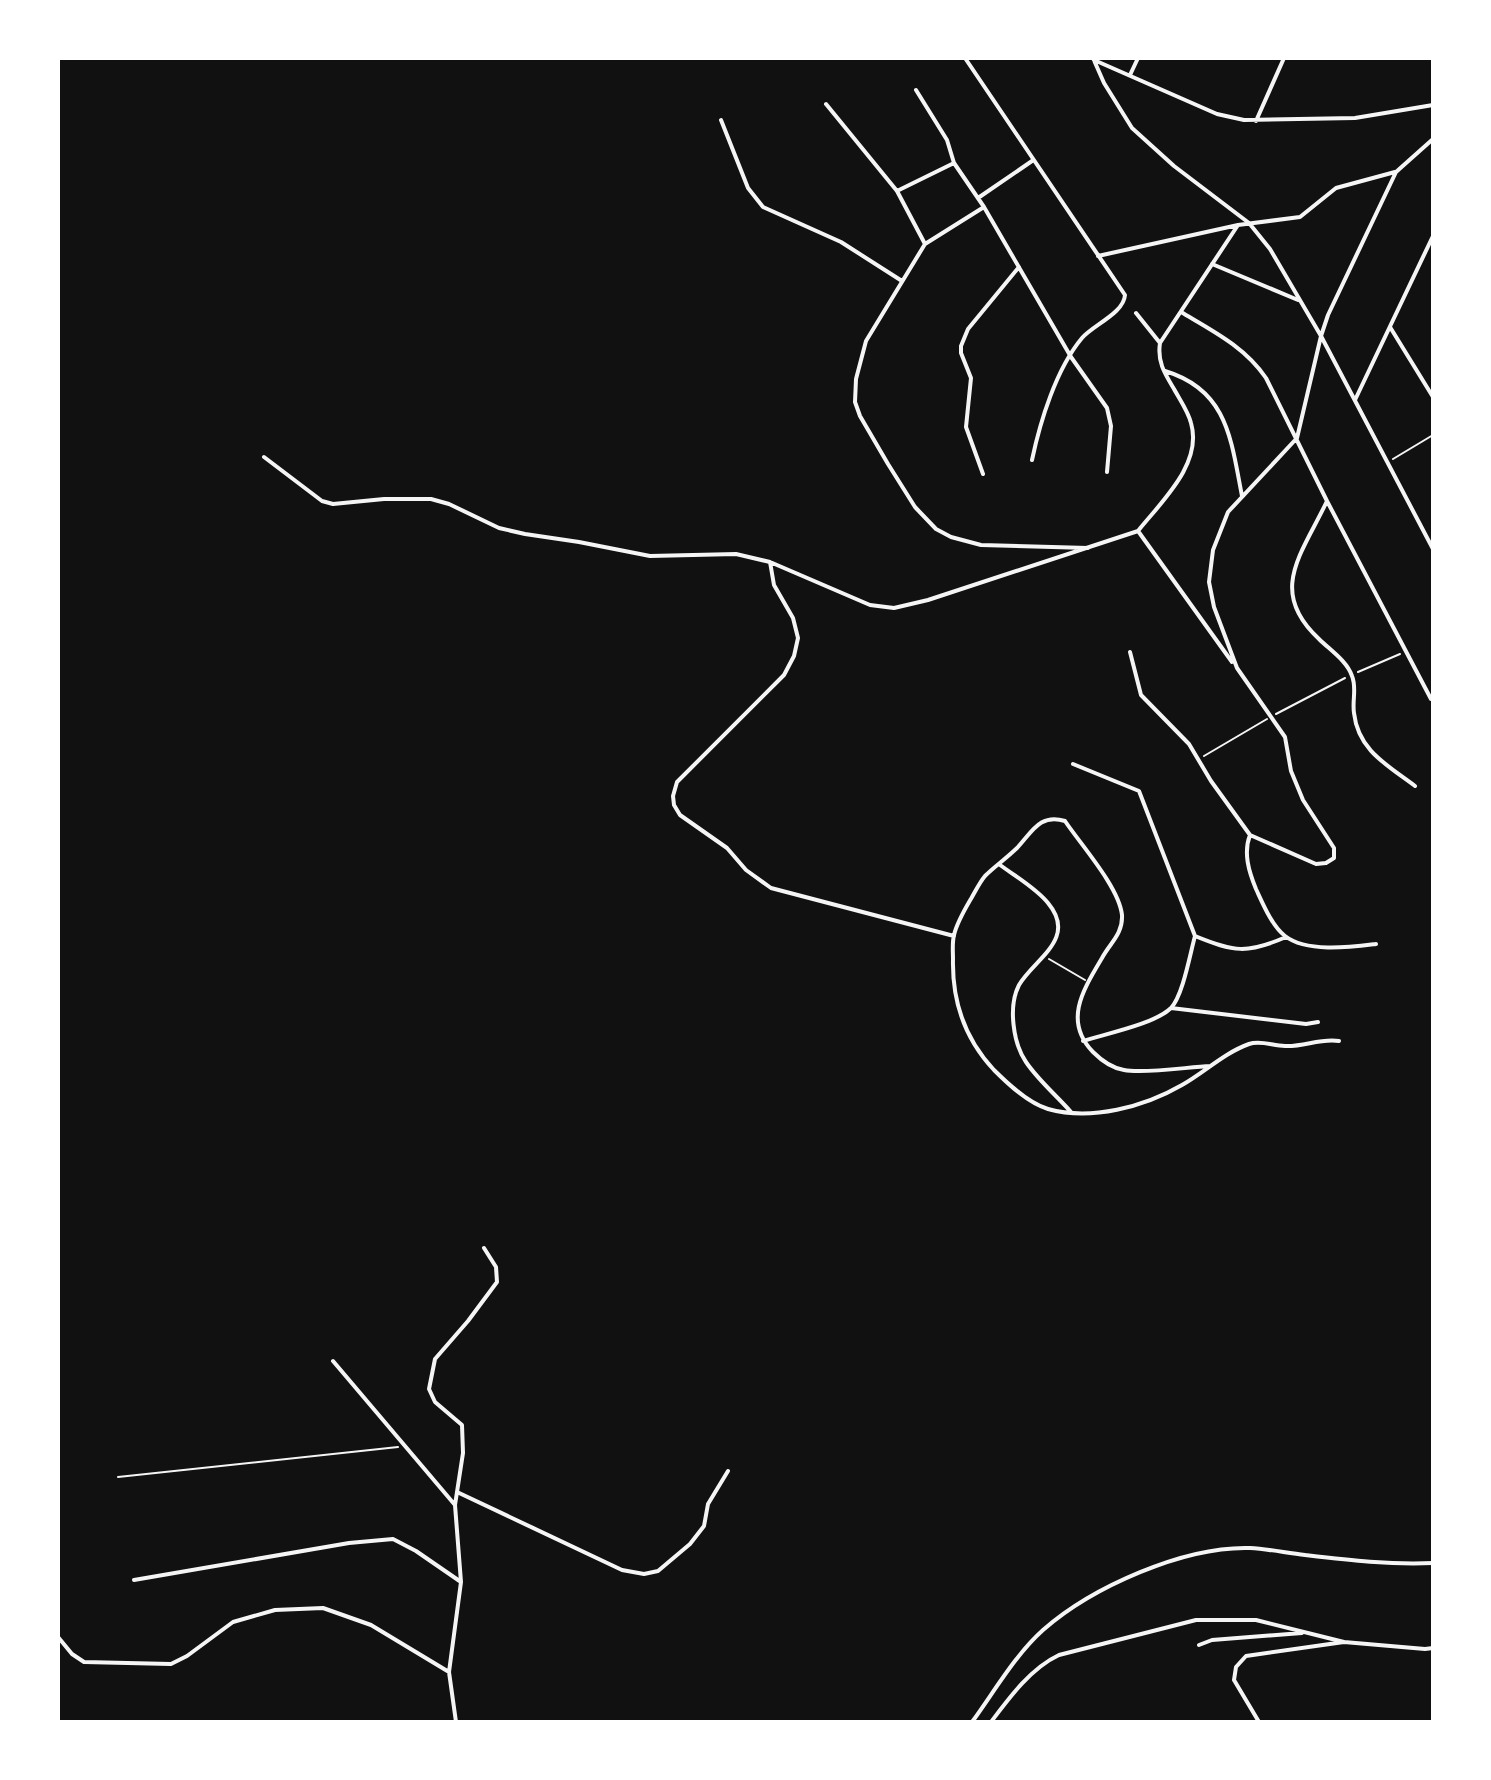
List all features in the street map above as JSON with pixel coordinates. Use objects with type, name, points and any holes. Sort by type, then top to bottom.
[{"type":"street","points":[[965,58],[1125,300],[1082,338],[1049,396],[1032,460]]},
{"type":"street","points":[[1130,75],[1138,58]]},
{"type":"street","points":[[1256,121],[1284,58]]},
{"type":"street","points":[[1093,59],[1217,114],[1256,121],[1355,118],[1433,105]]},
{"type":"street","points":[[1093,59],[1132,128],[1174,166],[1249,223],[1278,261],[1433,549]]},
{"type":"street","points":[[916,90],[947,140],[954,163],[984,207],[1071,357],[1100,397],[1110,417],[1107,472]]},
{"type":"street","points":[[826,104],[897,191],[925,244]]},
{"type":"street","points":[[721,120],[748,188],[763,207],[830,236],[902,281]]},
{"type":"street","points":[[1237,668],[1214,607],[1209,568],[1219,529],[1228,512],[1297,438],[1328,315],[1396,172],[1433,139]]},
{"type":"street","points":[[978,198],[1033,161]]},
{"type":"street","points":[[897,191],[954,163]]},
{"type":"street","points":[[1098,256],[1238,225],[1300,217],[1336,188],[1396,172]]},
{"type":"street","points":[[984,207],[925,244],[866,341],[856,379],[855,402],[871,437],[915,507],[936,529],[965,541],[1000,547],[1088,548]]},
{"type":"street","points":[[264,457],[322,501],[333,504],[431,499],[449,504],[499,528],[525,534],[650,556],[736,554],[770,562],[858,601],[894,608],[928,600],[1138,531],[1175,484],[1190,457],[1193,444],[1191,420],[1163,370],[1159,357],[1160,343],[1238,225]]},
{"type":"street","points":[[1355,400],[1433,236]]},
{"type":"street","points":[[1212,264],[1300,301]]},
{"type":"street","points":[[983,474],[966,427],[971,378],[961,346],[968,329],[1019,267]]},
{"type":"street","points":[[1181,312],[1237,346],[1256,362],[1276,394],[1327,501],[1431,699]]},
{"type":"street","points":[[1136,313],[1160,343]]},
{"type":"street","points":[[1390,327],[1433,397]]},
{"type":"street","points":[[1163,370],[1197,384],[1220,412],[1229,430],[1242,496]]},
{"type":"street","points":[[1327,501],[1296,568],[1290,591],[1299,617],[1352,674],[1354,711],[1360,737],[1379,759],[1415,786]]},
{"type":"street","points":[[1130,652],[1141,695],[1189,744],[1250,835],[1316,864],[1334,858],[1334,848],[1303,800],[1291,771],[1285,737],[1138,531]]},
{"type":"street","points":[[770,562],[776,592],[797,629],[794,656],[784,675],[677,782],[674,805],[680,815],[727,848],[746,870],[771,888],[954,936]]},
{"type":"street","points":[[1073,764],[1139,791],[1195,936],[1178,996],[1171,1008],[1154,1018],[1083,1041]]},
{"type":"street","points":[[1210,1066],[1126,1071],[1103,1062],[1083,1041],[1076,1018],[1089,982],[1120,932],[1121,908],[1112,889],[1065,821],[1054,817],[1040,822],[984,878],[963,913],[954,936],[953,974],[958,1011],[975,1046],[994,1070],[1027,1099],[1046,1109],[1073,1113],[1105,1112],[1135,1105],[1183,1085],[1210,1066],[1255,1042],[1285,1046],[1323,1039],[1339,1041]]},
{"type":"street","points":[[1250,835],[1245,848],[1254,884],[1264,907],[1286,937],[1311,946],[1336,948],[1376,944]]},
{"type":"street","points":[[1000,865],[1048,902],[1055,916],[1057,937],[1045,957],[1019,986],[1012,1016],[1024,1061],[1073,1113]]},
{"type":"street","points":[[1195,936],[1235,950],[1259,949],[1286,937]]},
{"type":"street","points":[[1171,1008],[1306,1024],[1318,1022]]},
{"type":"street","points":[[456,1722],[449,1672],[461,1582],[455,1505],[463,1453],[462,1425],[435,1402],[429,1389],[435,1359],[497,1282],[496,1267],[484,1248]]},
{"type":"street","points":[[333,1361],[455,1505]]},
{"type":"street","points":[[457,1492],[622,1570],[644,1574],[658,1571],[690,1544],[704,1526],[708,1504],[728,1471]]},
{"type":"street","points":[[134,1580],[349,1543],[393,1539],[461,1582]]},
{"type":"street","points":[[972,1722],[1041,1631],[1070,1610],[1148,1568],[1207,1551],[1250,1548],[1361,1562],[1433,1563]]},
{"type":"street","points":[[58,1637],[72,1654],[84,1662],[171,1664],[233,1622],[275,1610],[323,1608],[371,1625],[449,1672]]},
{"type":"street","points":[[991,1722],[1009,1698],[1047,1660],[1196,1620],[1256,1620],[1344,1642],[1433,1648]]},
{"type":"street","points":[[1199,1645],[1212,1640],[1308,1633]]},
{"type":"street","points":[[1259,1722],[1233,1675],[1246,1656],[1344,1642]]},
{"type":"path","points":[[1388,462],[1433,435]]},
{"type":"path","points":[[1199,758],[1352,674],[1406,651]]},
{"type":"path","points":[[1045,957],[1089,982]]},
{"type":"path","points":[[118,1477],[403,1446]]}]
